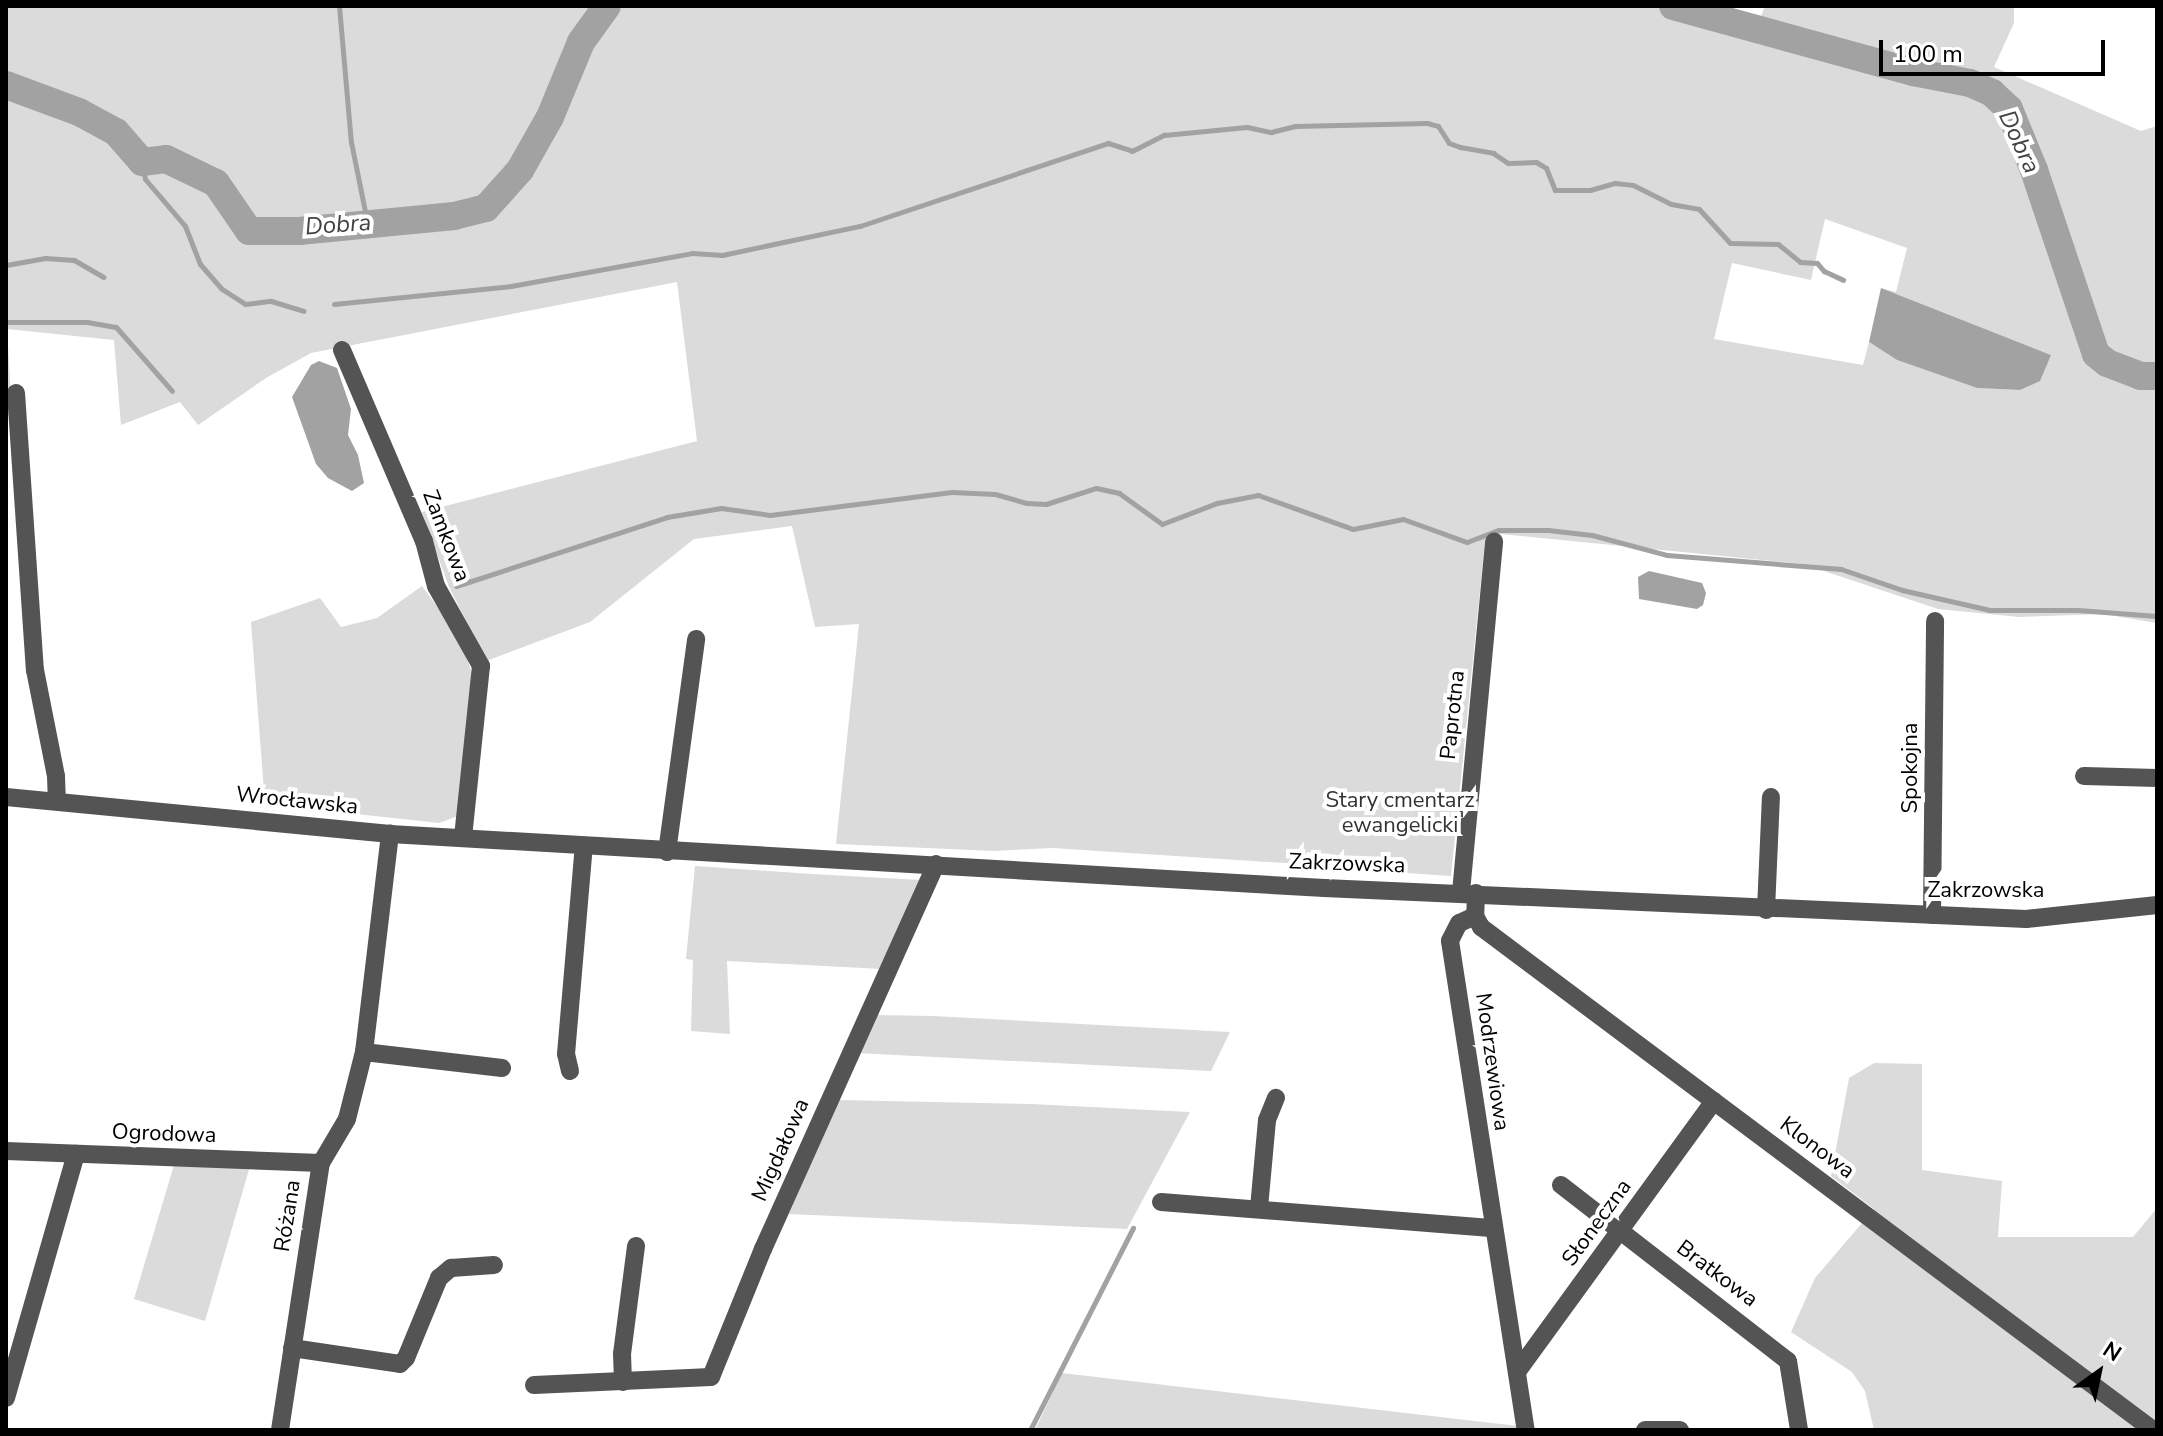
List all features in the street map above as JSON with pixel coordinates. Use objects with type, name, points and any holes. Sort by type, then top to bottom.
[{"type":"street","name":"Zamkowa","points":[[342,350],[419,528],[436,586],[481,666],[463,838]]},
{"type":"street","points":[[16,393],[35,670],[56,776],[57,800]]},
{"type":"street","name":"Paprotna","points":[[1468,892],[1494,542]]},
{"type":"street","name":"Spokojna","points":[[1932,915],[1935,621]]},
{"type":"street","points":[[667,852],[696,639]]},
{"type":"street","points":[[2084,776],[2157,778]]},
{"type":"street","name":"Wrocławska","points":[[6,797],[390,834],[667,852],[931,863]]},
{"type":"street","points":[[1766,910],[1771,797]]},
{"type":"street","name":"Różana","points":[[280,1430],[321,1163],[347,1119],[364,1052],[390,834]]},
{"type":"street","points":[[570,1071],[566,1054],[584,846]]},
{"type":"street","name":"Zakrzowska","points":[[931,863],[1324,888],[1468,892],[1766,910],[2026,919],[2157,905]]},
{"type":"street","name":"Migdałowa","points":[[534,1385],[711,1377],[763,1249],[931,863]]},
{"type":"street","points":[[1468,892],[1475,916]]},
{"type":"street","name":"Klonowa","points":[[1475,916],[1481,927],[2153,1430]]},
{"type":"street","name":"Modrzewiowa","points":[[1475,916],[1459,923],[1450,941],[1526,1430]]},
{"type":"street","points":[[364,1052],[502,1068]]},
{"type":"street","points":[[1259,1208],[1267,1120],[1276,1098]]},
{"type":"street","name":"Słoneczna","points":[[1517,1372],[1714,1101]]},
{"type":"street","name":"Ogrodowa","points":[[6,1151],[321,1163]]},
{"type":"street","points":[[6,1398],[76,1154]]},
{"type":"street","name":"Bratkowa","points":[[1561,1185],[1613,1222],[1621,1232],[1788,1361],[1799,1430]]},
{"type":"street","points":[[1161,1202],[1494,1228]]},
{"type":"street","points":[[623,1382],[622,1354],[636,1246]]},
{"type":"street","points":[[292,1348],[400,1364],[406,1358],[439,1278],[451,1268],[494,1265]]},
{"type":"street","points":[[1645,1430],[1680,1430]]},
{"type":"green space","name":"Stary cmentarz ewangelicki","points":[[6,6],[599,6],[577,39],[547,112],[526,149],[472,208],[411,218],[412,227],[456,222],[486,213],[502,197],[524,170],[554,119],[586,41],[613,6],[1658,6],[1754,34],[1765,6],[2014,6],[2014,23],[1994,67],[2141,131],[2157,126],[2157,623],[2103,614],[2019,617],[1938,609],[1803,564],[1501,534],[1485,541],[1451,876],[1331,868],[1331,854],[1307,852],[1300,864],[1052,848],[994,851],[836,844],[859,624],[815,627],[792,526],[694,539],[590,622],[486,661],[449,587],[422,512],[697,441],[677,282],[311,353],[266,378],[198,425],[180,402],[121,425],[114,340],[7,329],[12,415],[6,415]],"holes":[[[1825,219],[1907,248],[1896,292],[1881,288],[2051,355],[2020,390],[1977,388],[1897,360],[1869,342],[1863,365],[1714,339],[1732,263],[1811,280]]]},
{"type":"green space","points":[[422,586],[461,639],[475,684],[461,815],[439,823],[265,804],[251,622],[320,598],[341,627],[377,618]]},
{"type":"green space","points":[[695,866],[921,880],[882,969],[727,961],[730,1034],[691,1031],[693,960],[686,959]]},
{"type":"green space","points":[[874,1015],[1230,1032],[1211,1071],[856,1053]]},
{"type":"green space","points":[[1874,1063],[1922,1064],[1922,1170],[2002,1181],[1998,1237],[2133,1237],[2157,1208],[2157,1430],[1874,1430],[1865,1391],[1852,1372],[1791,1332],[1815,1278],[1874,1209],[1831,1176],[1849,1078]]},
{"type":"green space","points":[[837,1100],[1032,1104],[1190,1112],[1127,1229],[789,1214]]},
{"type":"green space","points":[[174,1165],[250,1166],[205,1321],[134,1299]]},
{"type":"green space","points":[[1062,1373],[1518,1426],[1519,1430],[1035,1430]]},
{"type":"shaded area","points":[[1881,288],[2051,355],[2040,381],[2020,390],[1977,388],[1897,360],[1869,342]]},
{"type":"shaded area","points":[[319,361],[337,368],[351,409],[348,435],[358,455],[364,483],[352,491],[328,478],[316,464],[292,397],[311,365]]},
{"type":"shaded area","points":[[1649,571],[1702,583],[1706,593],[1703,605],[1697,609],[1639,599],[1638,577]]},
{"type":"waterway","points":[[339,6],[351,142],[368,226]]},
{"type":"waterway","name":"Dobra","points":[[6,85],[79,112],[116,132],[142,162],[166,159],[216,183],[249,231],[299,231],[454,216],[486,208],[520,170],[550,117],[581,42],[607,6]]},
{"type":"waterway","name":"Dobra","points":[[1673,6],[1913,72],[1970,83],[1992,93],[2009,109],[2034,170],[2096,354],[2107,363],[2141,376],[2157,376]]},
{"type":"waterway","points":[[334,304],[511,286],[692,253],[722,255],[860,226],[1108,143],[1132,151],[1164,135],[1247,127],[1271,132],[1295,126],[1427,123],[1438,126],[1449,143],[1460,147],[1493,153],[1508,163],[1536,162],[1546,168],[1555,190],[1590,190],[1615,183],[1633,185],[1671,204],[1699,209],[1730,243],[1778,244],[1800,262],[1817,263],[1824,271],[1843,280]]},
{"type":"waterway","points":[[142,162],[145,179],[185,226],[200,264],[222,289],[245,304],[271,301],[303,311]]},
{"type":"waterway","points":[[6,265],[45,258],[74,260],[103,277]]},
{"type":"waterway","points":[[6,322],[87,322],[116,327],[172,391]]},
{"type":"waterway","points":[[456,586],[667,517],[721,508],[770,515],[952,492],[995,494],[1027,503],[1046,504],[1096,488],[1119,493],[1162,524],[1217,503],[1258,495],[1353,529],[1403,519],[1467,542],[1499,530],[1548,530],[1592,535],[1667,555],[1841,569],[1902,590],[1990,610],[2078,610],[2157,616]]},
{"type":"waterway","points":[[1030,1430],[1133,1228]]}]
